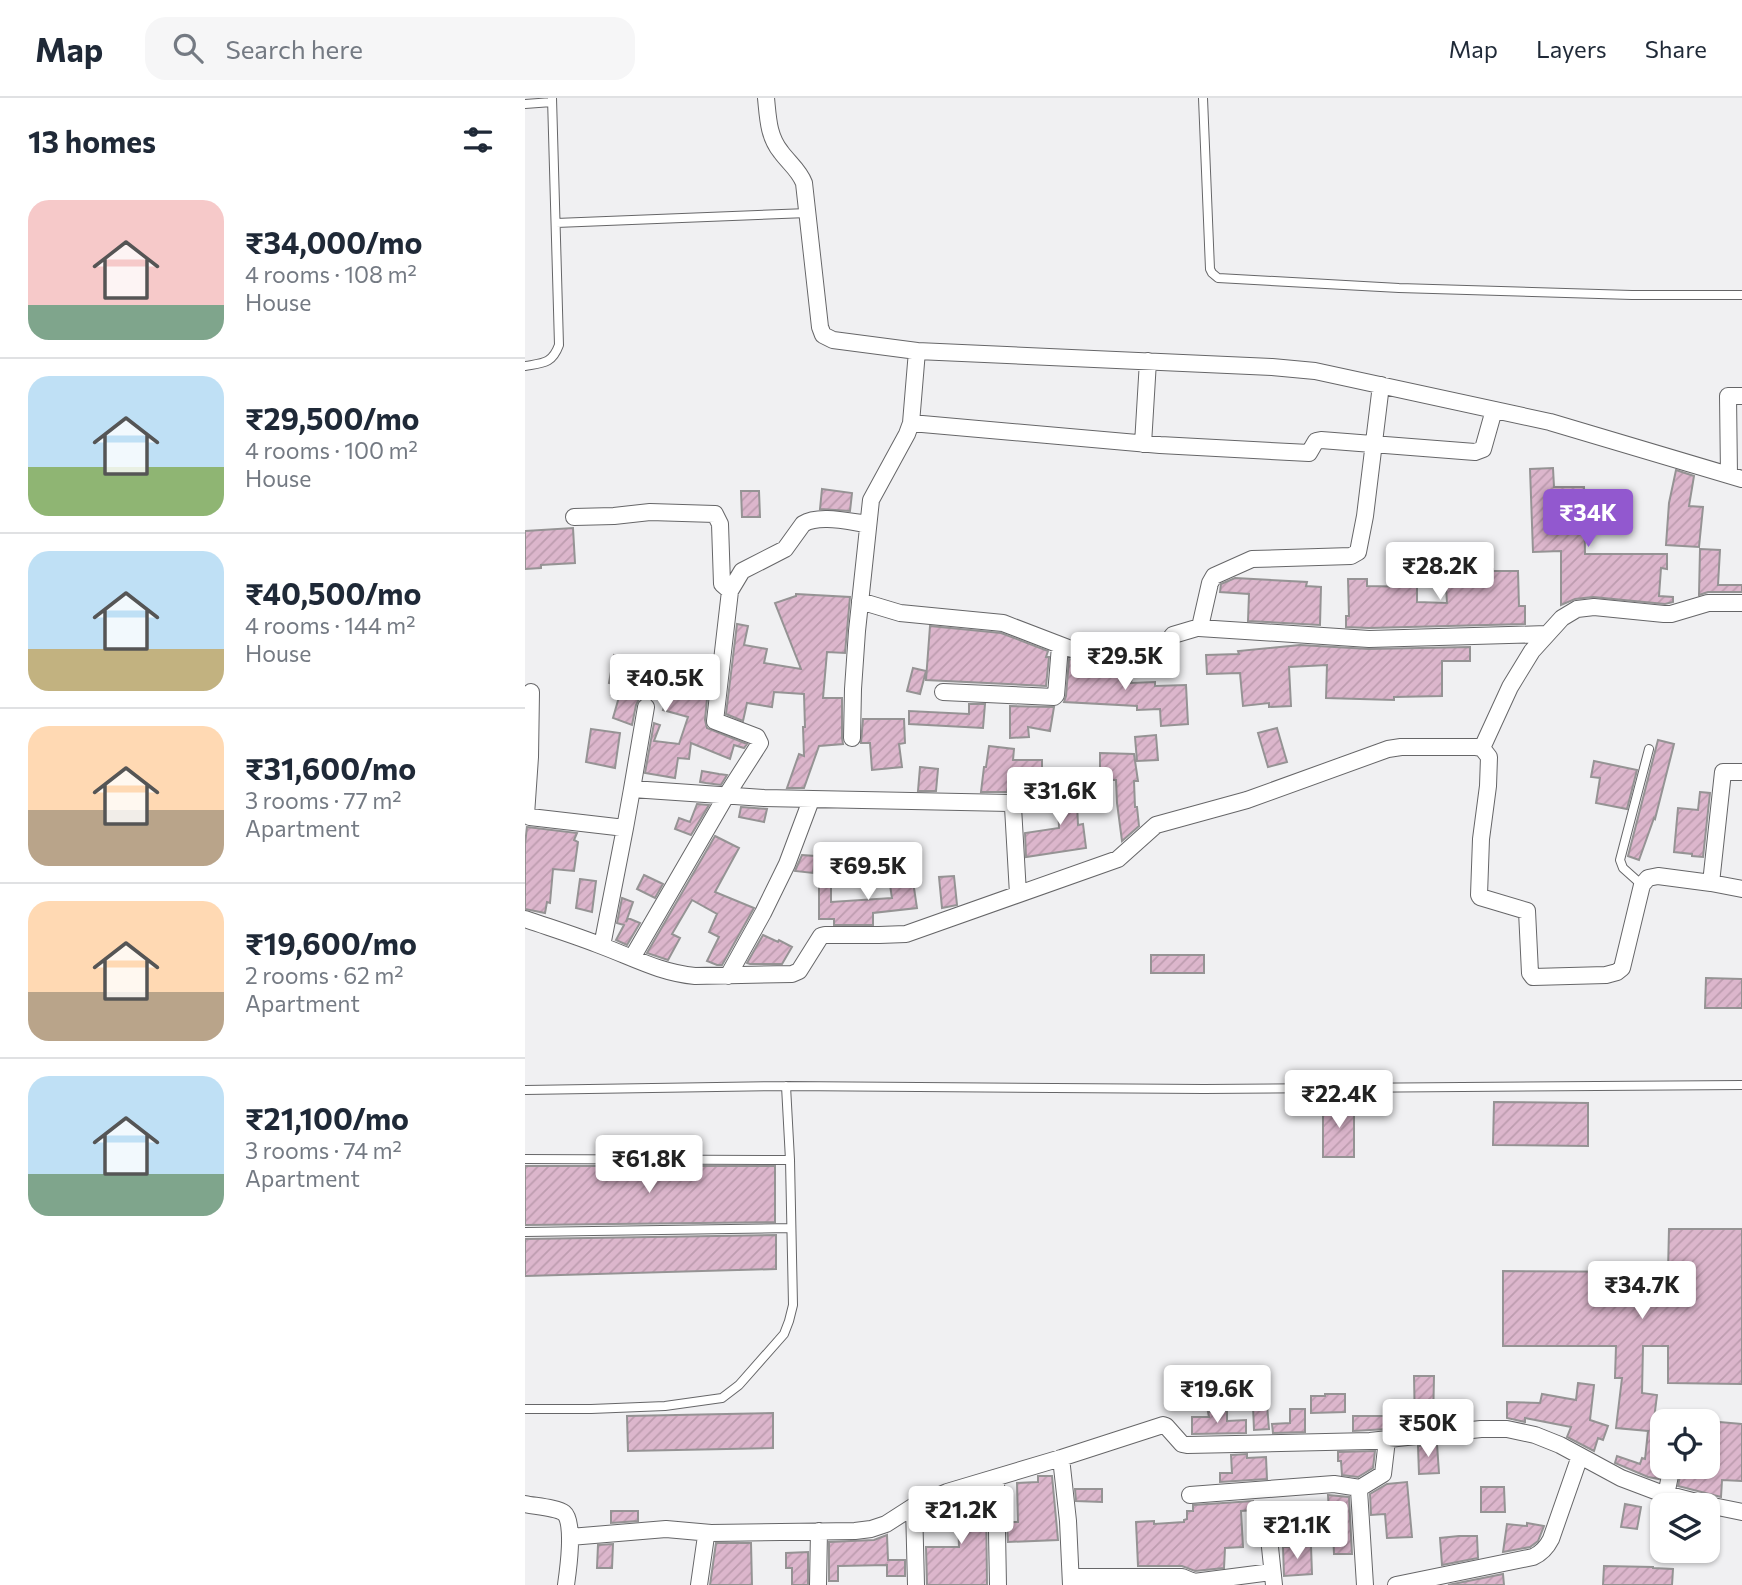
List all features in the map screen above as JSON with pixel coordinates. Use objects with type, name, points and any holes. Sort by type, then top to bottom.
[{"type":"street","points":[[766,98],[771,135],[782,153],[801,174],[806,194],[820,327],[823,335],[833,340],[916,351],[1315,371],[1550,422],[1736,477],[1728,396],[1742,396]]},
{"type":"street","points":[[852,738],[853,689],[868,524],[873,495],[911,424],[916,351]]},
{"type":"street","points":[[1143,444],[1148,361]]},
{"type":"street","points":[[1199,628],[1214,576],[1252,559],[1351,556],[1358,552],[1381,385]]},
{"type":"street","points":[[911,424],[1143,444],[1308,453],[1318,440],[1479,452],[1483,449],[1494,410]]},
{"type":"street","points":[[574,517],[650,512],[715,514],[720,524],[722,584],[730,591]]},
{"type":"street","points":[[632,958],[726,796],[760,743],[757,737],[715,720],[730,591],[741,571],[785,549],[807,521],[820,519],[868,524]]},
{"type":"street","points":[[860,601],[900,614],[1003,623],[1060,646],[1116,659],[1152,661],[1173,635],[1199,628],[1369,639],[1547,634]]},
{"type":"street","points":[[1482,748],[1510,687],[1532,651],[1562,618],[1577,609],[1671,614],[1707,603],[1742,603]]},
{"type":"street","points":[[943,692],[1054,697],[1060,646]]},
{"type":"street","points":[[526,821],[531,692]]},
{"type":"street","points":[[602,946],[646,706]]},
{"type":"street","points":[[1482,748],[1489,757],[1479,895],[1527,911],[1531,976],[1606,975],[1622,968],[1642,885],[1648,878],[1658,876],[1742,889]]},
{"type":"street","points":[[525,919],[680,975],[794,974],[799,971],[821,936],[907,934],[1118,859],[1156,825],[1247,800],[1388,749],[1482,748]]},
{"type":"street","points":[[1711,883],[1722,776],[1725,771],[1742,772]]},
{"type":"street","points":[[632,789],[811,800],[1010,803],[1013,807],[1018,894]]},
{"type":"street","points":[[728,976],[787,864],[811,800]]},
{"type":"street","points":[[526,821],[530,817],[625,828]]},
{"type":"street","points":[[570,1537],[666,1529],[711,1533],[871,1529],[947,1492],[1163,1424],[1184,1445],[1370,1441],[1481,1429],[1507,1429],[1535,1435],[1560,1445],[1621,1478],[1663,1493]]},
{"type":"street","points":[[1190,1495],[1329,1484],[1360,1488],[1383,1474],[1387,1440]]},
{"type":"street","points":[[1396,1585],[1538,1555],[1551,1539],[1580,1456]]},
{"type":"street","points":[[1061,1458],[1071,1581],[1182,1577],[1193,1582],[1273,1579],[1267,1519]]},
{"type":"street","points":[[996,1478],[997,1585]]},
{"type":"street","points":[[1360,1488],[1365,1585]]},
{"type":"street","points":[[525,1504],[564,1513],[570,1537],[566,1585]]},
{"type":"street","points":[[914,1506],[916,1585]]},
{"type":"street","points":[[1720,1507],[1742,1512]]},
{"type":"street","points":[[818,1531],[818,1585]]},
{"type":"street","points":[[698,1585],[706,1536],[711,1533]]},
{"type":"lane","points":[[1202,98],[1210,269],[1218,278],[1399,288],[1632,295],[1742,295]]},
{"type":"lane","points":[[525,104],[552,100],[559,345],[552,358],[544,363],[525,366]]},
{"type":"lane","points":[[556,223],[808,213]]},
{"type":"lane","points":[[1642,885],[1623,868],[1621,857],[1649,748]]},
{"type":"lane","points":[[525,1090],[786,1086],[1217,1089],[1742,1085]]},
{"type":"lane","points":[[525,1409],[665,1406],[722,1398],[748,1376],[784,1334],[793,1305],[786,1086]]},
{"type":"lane","points":[[525,1159],[790,1160]]},
{"type":"lane","points":[[525,1231],[790,1228]]},
{"type":"building","points":[[1553,468],[1554,487],[1584,487],[1585,554],[1667,554],[1667,569],[1661,568],[1659,596],[1673,597],[1673,602],[1665,604],[1593,597],[1575,599],[1561,605],[1561,551],[1533,552],[1530,469]]},
{"type":"building","points":[[1676,470],[1694,476],[1689,506],[1703,507],[1699,547],[1666,545],[1669,503]]},
{"type":"building","points":[[822,489],[852,493],[850,511],[820,509]]},
{"type":"building","points":[[741,491],[759,491],[760,517],[742,517]]},
{"type":"building","points":[[573,528],[575,563],[525,569],[525,531]]},
{"type":"building","points":[[1700,549],[1720,550],[1718,585],[1742,585],[1742,592],[1708,592],[1699,595]]},
{"type":"building","points":[[1445,570],[1518,571],[1519,606],[1525,606],[1525,624],[1346,627],[1346,616],[1349,616],[1348,579],[1367,579],[1367,586],[1417,587],[1417,602],[1447,603]]},
{"type":"building","points":[[1235,578],[1307,582],[1306,586],[1321,587],[1320,625],[1248,621],[1249,594],[1220,592],[1221,584]]},
{"type":"building","points":[[796,594],[850,597],[845,653],[827,652],[823,698],[842,698],[843,744],[819,746],[804,788],[787,788],[799,754],[804,756],[804,694],[774,692],[772,707],[747,703],[743,721],[726,714],[737,624],[748,626],[744,645],[767,649],[764,663],[801,669],[775,603]]},
{"type":"building","points":[[930,626],[1001,633],[1048,651],[1046,686],[926,680]]},
{"type":"building","points":[[1300,645],[1369,649],[1470,647],[1470,661],[1442,661],[1442,696],[1394,697],[1394,700],[1326,698],[1327,665],[1289,667],[1291,706],[1269,707],[1269,703],[1243,706],[1240,673],[1207,674],[1206,655],[1239,654],[1238,651]]},
{"type":"building","points":[[614,655],[647,658],[659,662],[654,677],[693,688],[691,696],[707,699],[707,728],[747,744],[744,748],[734,745],[730,759],[691,743],[689,759],[678,758],[675,778],[645,773],[654,723],[660,725],[654,741],[679,744],[688,717],[663,710],[666,701],[642,693],[636,705],[632,725],[613,718],[619,697],[611,695],[614,684],[609,683]]},
{"type":"building","points":[[1069,659],[1114,669],[1133,670],[1131,683],[1155,682],[1155,686],[1186,685],[1188,724],[1161,726],[1160,709],[1137,710],[1137,706],[1064,702]]},
{"type":"building","points":[[913,668],[926,671],[920,694],[907,691]]},
{"type":"building","points":[[969,704],[985,704],[983,728],[909,724],[909,711],[969,714]]},
{"type":"building","points":[[1010,706],[1054,707],[1050,731],[1028,727],[1029,737],[1010,738]]},
{"type":"building","points":[[863,719],[904,719],[905,743],[899,744],[902,767],[872,770],[870,743],[861,743]]},
{"type":"building","points":[[1277,728],[1287,762],[1268,767],[1258,733]]},
{"type":"building","points":[[591,729],[620,733],[615,768],[586,762]]},
{"type":"building","points":[[1156,735],[1158,760],[1137,761],[1135,737]]},
{"type":"building","points":[[1658,740],[1674,744],[1655,819],[1639,860],[1628,856]]},
{"type":"building","points":[[989,746],[1014,749],[1013,760],[1042,760],[1042,782],[1009,782],[1007,792],[981,792]]},
{"type":"building","points":[[1100,753],[1134,754],[1138,781],[1134,781],[1135,807],[1139,826],[1122,841],[1116,780],[1100,780]]},
{"type":"building","points":[[1594,761],[1637,770],[1627,809],[1596,803],[1600,778],[1591,777]]},
{"type":"building","points":[[920,767],[938,769],[936,791],[918,791]]},
{"type":"building","points":[[702,771],[727,775],[721,785],[706,783],[700,782]]},
{"type":"building","points":[[1076,782],[1078,825],[1083,824],[1086,848],[1026,857],[1025,833],[1059,828],[1057,783]]},
{"type":"building","points":[[1700,792],[1710,793],[1703,857],[1674,852],[1678,808],[1698,810]]},
{"type":"building","points":[[697,804],[709,805],[691,835],[675,829],[679,818],[690,822]]},
{"type":"building","points":[[741,807],[767,809],[764,822],[739,817]]},
{"type":"building","points":[[527,827],[577,833],[574,840],[578,842],[574,871],[553,869],[550,903],[547,902],[545,913],[525,909]]},
{"type":"building","points":[[715,836],[739,848],[715,892],[754,908],[722,965],[707,961],[719,937],[709,932],[717,914],[692,900],[672,934],[680,938],[668,960],[647,953]]},
{"type":"building","points":[[802,855],[815,856],[813,873],[795,871]]},
{"type":"building","points":[[911,868],[917,908],[873,913],[873,925],[834,925],[834,919],[819,919],[819,880],[831,880],[831,902],[892,898],[888,872]]},
{"type":"building","points":[[644,875],[663,884],[655,898],[637,889]]},
{"type":"building","points":[[954,876],[957,905],[942,908],[939,877]]},
{"type":"building","points":[[580,879],[596,881],[592,912],[576,908]]},
{"type":"building","points":[[622,898],[633,902],[626,922],[628,918],[640,923],[627,945],[616,940],[624,925],[617,923]]},
{"type":"building","points":[[763,935],[792,947],[782,964],[747,963]]},
{"type":"building","points":[[1151,955],[1204,955],[1204,973],[1151,973]]},
{"type":"building","points":[[1706,978],[1742,979],[1742,1008],[1705,1008]]},
{"type":"building","points":[[1494,1102],[1588,1103],[1588,1146],[1493,1145]]},
{"type":"building","points":[[1323,1103],[1354,1103],[1354,1157],[1323,1157]]},
{"type":"building","points":[[525,1166],[775,1166],[775,1222],[525,1225]]},
{"type":"building","points":[[1669,1229],[1742,1229],[1742,1384],[1668,1383],[1668,1346],[1643,1346],[1642,1393],[1657,1395],[1655,1409],[1650,1409],[1650,1477],[1615,1463],[1617,1456],[1640,1464],[1642,1458],[1645,1459],[1648,1431],[1616,1428],[1622,1378],[1615,1378],[1616,1346],[1503,1346],[1503,1271],[1668,1272]]},
{"type":"building","points":[[776,1235],[776,1269],[525,1276],[525,1239]]},
{"type":"building","points":[[1414,1376],[1434,1376],[1433,1424],[1415,1426]]},
{"type":"building","points":[[1578,1383],[1594,1385],[1590,1420],[1608,1426],[1603,1440],[1598,1438],[1594,1451],[1567,1437],[1571,1427],[1525,1418],[1525,1422],[1507,1418],[1507,1402],[1540,1403],[1542,1394],[1576,1400]]},
{"type":"building","points":[[1345,1394],[1345,1412],[1311,1413],[1311,1396]]},
{"type":"building","points":[[1267,1405],[1269,1429],[1254,1430],[1253,1406]]},
{"type":"building","points":[[1290,1409],[1305,1409],[1305,1432],[1273,1433],[1272,1424],[1290,1423]]},
{"type":"building","points":[[1227,1411],[1227,1421],[1246,1420],[1246,1433],[1192,1434],[1192,1417],[1209,1417],[1208,1412]]},
{"type":"building","points":[[773,1413],[773,1448],[628,1451],[627,1416]]},
{"type":"building","points":[[1353,1416],[1387,1416],[1387,1429],[1353,1431]]},
{"type":"building","points":[[1720,1422],[1742,1424],[1742,1481],[1722,1480],[1721,1497],[1720,1493],[1705,1493],[1678,1486],[1679,1479],[1720,1479]]},
{"type":"building","points":[[1437,1444],[1439,1473],[1419,1474],[1418,1446]]},
{"type":"building","points":[[1375,1451],[1373,1468],[1358,1477],[1342,1475],[1338,1452]]},
{"type":"building","points":[[1247,1454],[1247,1458],[1266,1457],[1267,1479],[1220,1482],[1220,1473],[1232,1473],[1231,1455]]},
{"type":"building","points":[[1038,1476],[1052,1476],[1058,1540],[1008,1542],[1007,1522],[1018,1522],[1017,1483],[1038,1482]]},
{"type":"building","points":[[1407,1482],[1412,1537],[1387,1538],[1385,1514],[1371,1515],[1370,1494],[1387,1484]]},
{"type":"building","points":[[1481,1487],[1504,1487],[1505,1512],[1481,1512]]},
{"type":"building","points":[[1075,1489],[1102,1489],[1102,1502],[1076,1501]]},
{"type":"building","points":[[1328,1495],[1349,1497],[1352,1554],[1334,1554],[1333,1531],[1312,1532],[1311,1513],[1329,1512]]},
{"type":"building","points":[[970,1496],[986,1496],[987,1585],[927,1585],[926,1547],[959,1547],[958,1519],[925,1519],[925,1513],[947,1504],[958,1503],[958,1500]]},
{"type":"building","points":[[1253,1501],[1253,1510],[1241,1511],[1243,1547],[1225,1548],[1224,1568],[1195,1571],[1182,1566],[1138,1566],[1136,1522],[1184,1522],[1187,1519],[1187,1511],[1193,1511],[1193,1505]]},
{"type":"building","points":[[1625,1504],[1641,1507],[1637,1529],[1621,1527]]},
{"type":"building","points":[[611,1511],[638,1511],[638,1521],[611,1523]]},
{"type":"building","points":[[1527,1523],[1544,1526],[1538,1541],[1530,1547],[1503,1552],[1507,1524],[1527,1526]]},
{"type":"building","points":[[887,1535],[888,1560],[905,1560],[905,1576],[887,1576],[887,1565],[838,1566],[838,1581],[829,1581],[829,1542],[874,1540]]},
{"type":"building","points":[[1477,1536],[1478,1558],[1442,1565],[1440,1538]]},
{"type":"building","points":[[716,1543],[751,1543],[752,1585],[710,1585]]},
{"type":"building","points":[[613,1544],[612,1568],[597,1568],[598,1545]]},
{"type":"building","points":[[1311,1546],[1312,1574],[1284,1576],[1283,1547]]},
{"type":"building","points":[[808,1552],[808,1585],[792,1585],[792,1568],[786,1568],[786,1553]]},
{"type":"building","points":[[1604,1566],[1673,1569],[1672,1585],[1603,1585]]},
{"type":"building","points":[[1503,1574],[1504,1585],[1448,1585]]}]
